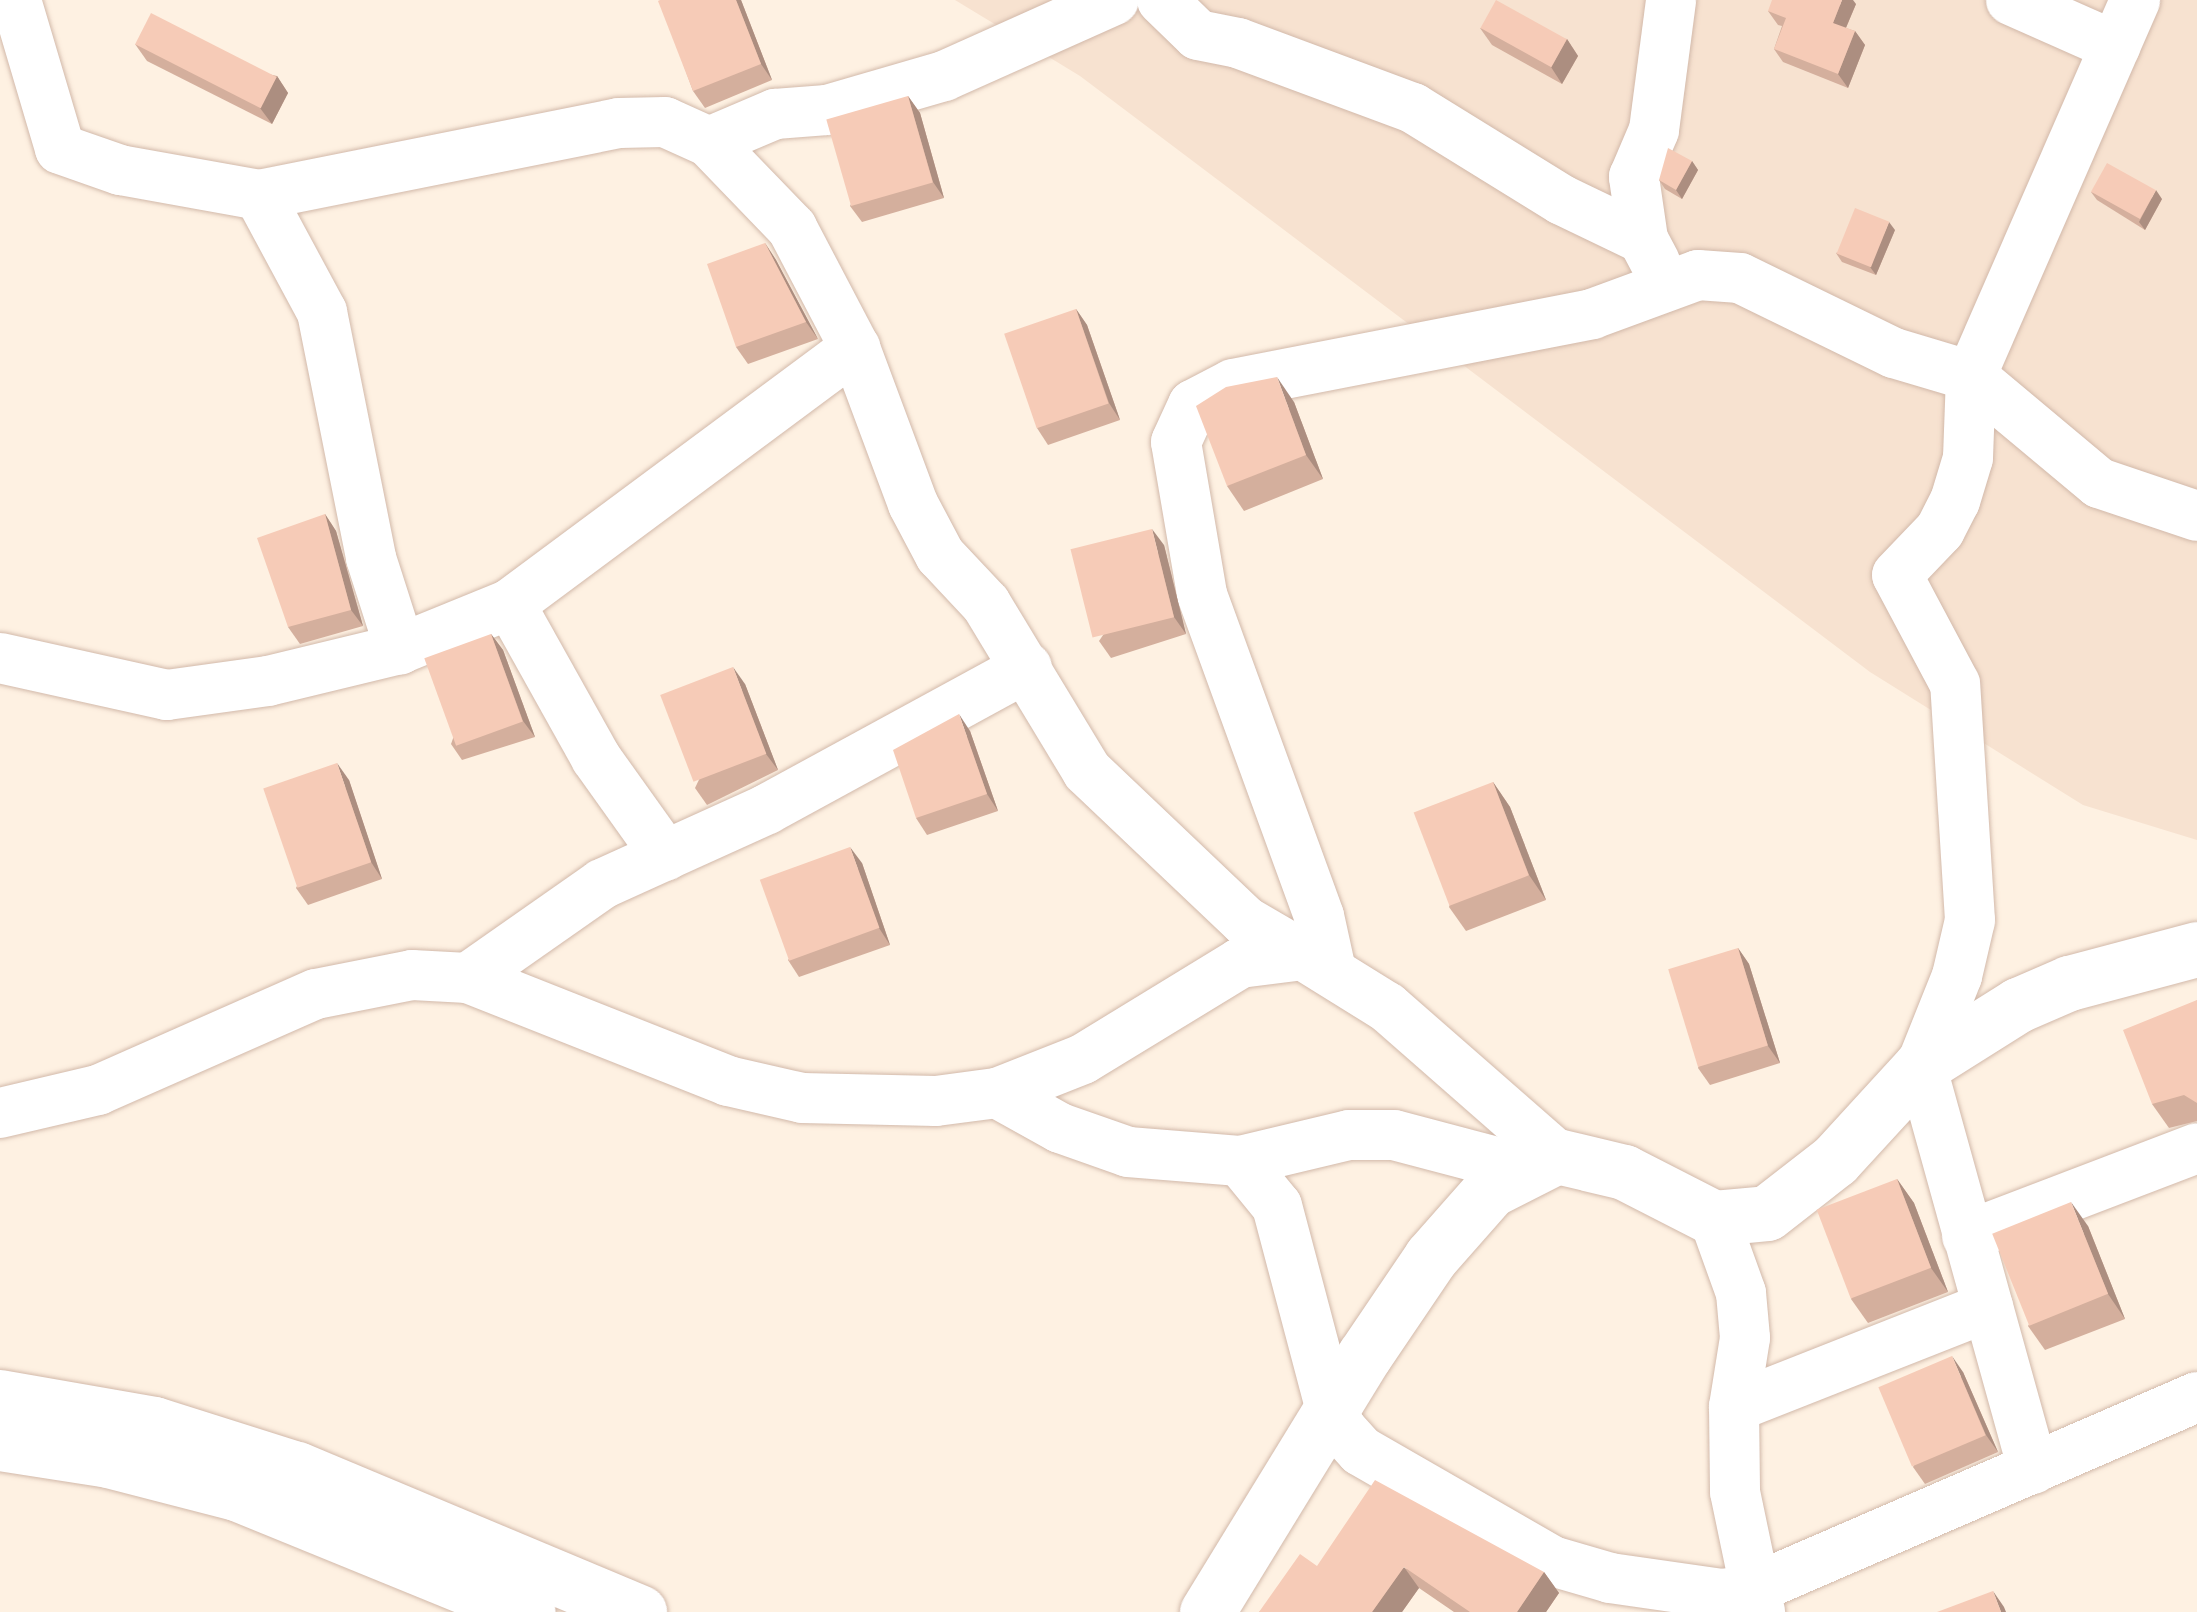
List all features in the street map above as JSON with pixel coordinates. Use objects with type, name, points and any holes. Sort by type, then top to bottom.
[{"type":"street","points":[[0,22],[14,0]]},
{"type":"street","points":[[14,0],[60,149],[120,170],[259,195],[619,123],[665,122],[709,142],[792,228],[856,348],[913,504],[940,556],[986,604],[1028,666],[1087,771],[1245,922],[1317,960],[1540,1162]]},
{"type":"street","points":[[709,142],[776,114],[828,110],[944,76],[1114,0]]},
{"type":"street","points":[[1162,0],[1198,36],[1256,50],[1413,108],[1562,200],[1643,239]]},
{"type":"street","points":[[1666,284],[1643,239],[1634,177],[1654,130],[1672,0]]},
{"type":"street","points":[[2011,0],[2115,46]]},
{"type":"street","points":[[2033,1469],[1921,1066],[1957,976],[1970,920],[1955,684],[1897,574],[1940,530],[1955,501],[1968,458],[1971,376],[2135,0]]},
{"type":"street","points":[[259,195],[322,312],[371,558],[400,649]]},
{"type":"street","points":[[1317,960],[1320,916],[1202,594],[1176,442],[1193,405],[1233,384],[1592,314],[1698,275],[1740,278],[1894,353],[1971,376],[2100,482],[2197,516]]},
{"type":"street","points":[[0,658],[167,695],[268,681],[400,649],[510,604],[856,348]]},
{"type":"street","points":[[510,604],[596,758],[666,856]]},
{"type":"street","points":[[468,978],[602,884],[767,809],[1028,666]]},
{"type":"street","points":[[996,1093],[1060,1128],[1128,1152],[1240,1161],[1349,1135],[1394,1134],[1540,1162],[1624,1172],[1714,1218],[1767,1213],[1795,1195],[1921,1066],[2018,1006],[2069,983],[2197,950]]},
{"type":"street","points":[[0,1112],[98,1090],[316,994],[412,976],[468,978],[711,1075],[802,1098],[936,1101],[996,1093],[1084,1059],[1240,963],[1317,960]]},
{"type":"street","points":[[1967,1236],[2197,1148]]},
{"type":"street","points":[[1240,1161],[1277,1206],[1330,1411],[1361,1451],[1552,1561],[1660,1588],[1755,1601],[2033,1469],[2197,1397]]},
{"type":"street","points":[[1207,1612],[1430,1257],[1490,1190],[1540,1162]]},
{"type":"street","points":[[1714,1218],[1741,1293],[1744,1338],[1734,1407],[1735,1492],[1755,1601]]},
{"type":"street","points":[[1734,1407],[1988,1308]]},
{"type":"street","points":[[0,1397],[154,1424],[297,1470],[640,1612]]},
{"type":"street","points":[[0,1443],[108,1460],[236,1494],[528,1612]]},
{"type":"shaded area","points":[[955,0],[2197,0],[2197,840],[2083,805],[1870,672],[1080,76]]},
{"type":"building","points":[[660,0],[736,0],[761,64],[693,91]]},
{"type":"building","points":[[1496,0],[1567,39],[1551,67],[1480,28]]},
{"type":"building","points":[[1772,0],[1842,0],[1833,23],[1855,31],[1838,74],[1774,49],[1786,18],[1768,11]]},
{"type":"building","points":[[151,13],[277,77],[261,108],[135,44]]},
{"type":"building","points":[[908,96],[933,183],[851,206],[826,119]]},
{"type":"building","points":[[1668,148],[1692,161],[1676,190],[1659,180]]},
{"type":"building","points":[[2107,163],[2156,190],[2140,219],[2091,192]]},
{"type":"building","points":[[1855,208],[1889,222],[1871,267],[1837,253]]},
{"type":"building","points":[[765,243],[806,322],[736,347],[707,264]]},
{"type":"building","points":[[1076,309],[1109,404],[1037,428],[1004,334]]},
{"type":"building","points":[[1277,377],[1306,455],[1227,486],[1196,406],[1226,387]]},
{"type":"building","points":[[325,514],[351,610],[288,627],[257,538]]},
{"type":"building","points":[[1152,529],[1174,617],[1093,638],[1070,549]]},
{"type":"building","points":[[491,634],[523,721],[456,746],[424,658]]},
{"type":"building","points":[[733,667],[766,754],[694,782],[660,695]]},
{"type":"building","points":[[959,714],[987,794],[916,818],[893,750]]},
{"type":"building","points":[[337,763],[371,862],[297,888],[263,788]]},
{"type":"building","points":[[1493,782],[1529,875],[1449,906],[1414,812]]},
{"type":"building","points":[[850,847],[879,928],[789,961],[760,880]]},
{"type":"building","points":[[1738,948],[1768,1046],[1698,1067],[1668,969]]},
{"type":"building","points":[[2197,1000],[2197,1103],[2184,1095],[2152,1104],[2123,1030]]},
{"type":"building","points":[[1897,1179],[1931,1268],[1851,1299],[1817,1210]]},
{"type":"building","points":[[2071,1202],[2108,1294],[2029,1326],[1992,1234]]},
{"type":"building","points":[[1952,1356],[1986,1435],[1912,1466],[1878,1387]]},
{"type":"building","points":[[1375,1480],[1544,1572],[1517,1612],[1470,1612],[1404,1567],[1372,1612],[1259,1612],[1300,1554],[1317,1566]]},
{"type":"building","points":[[1993,1591],[2001,1612],[1937,1612]]}]
